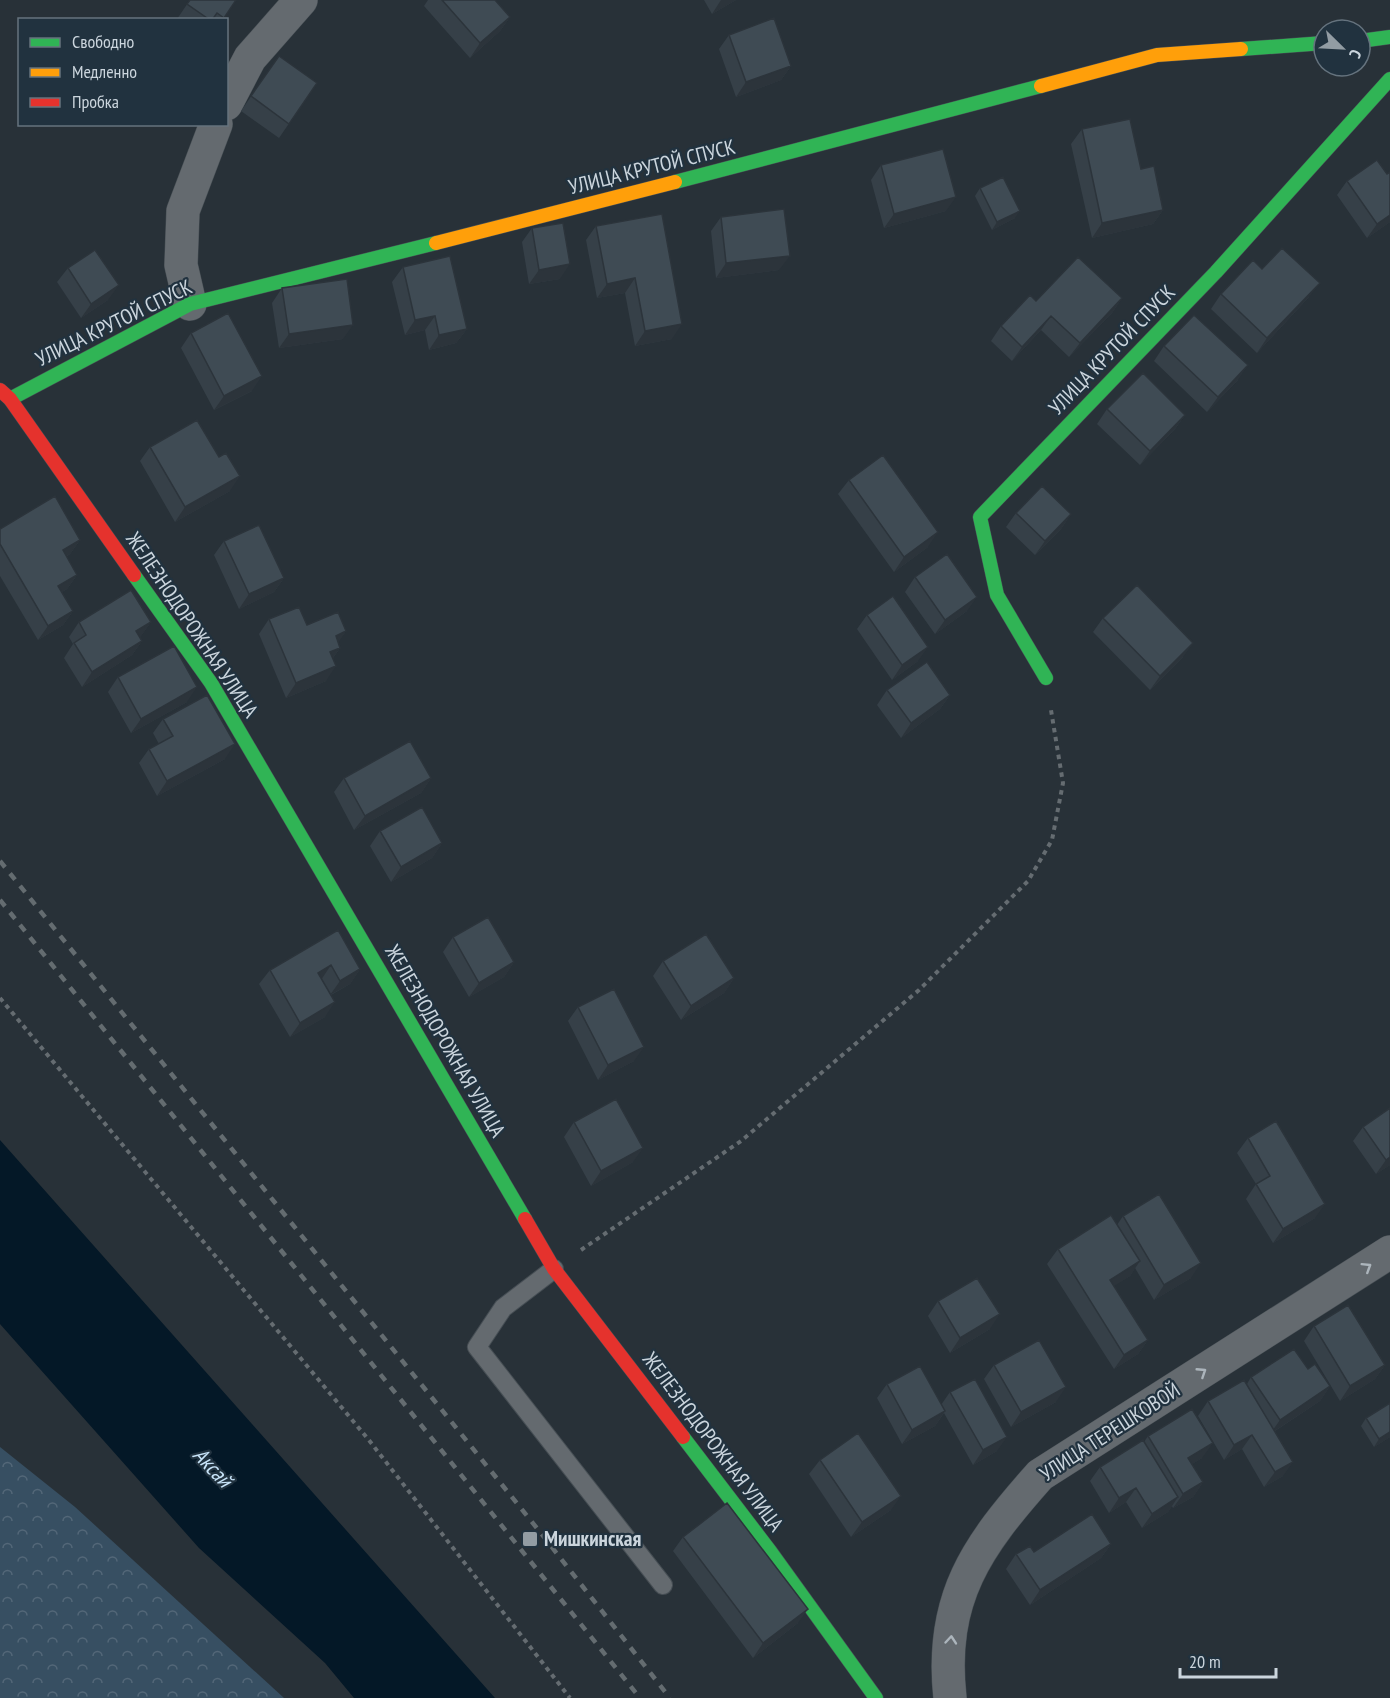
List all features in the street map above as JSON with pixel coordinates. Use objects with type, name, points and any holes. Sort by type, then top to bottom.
[{"type":"street","points":[[228,100],[250,58],[301,0]]},
{"type":"street","points":[[1372,39],[1390,37]]},
{"type":"street","name":"УЛИЦА КРУТОЙ СПУСК","points":[[5,395],[190,304],[619,197],[1157,55],[1312,44]]},
{"type":"street","name":"УЛИЦА КРУТОЙ СПУСК","points":[[1046,678],[997,595],[980,517],[1216,272],[1390,79]]},
{"type":"street","points":[[190,304],[181,265],[183,211],[215,126]]},
{"type":"street","name":"ЖЕЛЕЗНОДОРОЖНАЯ УЛИЦА","points":[[5,395],[211,683],[554,1269],[770,1551],[876,1698]]},
{"type":"street","name":"УЛИЦА ТЕРЕШКОВОЙ","points":[[950,1698],[948,1673],[953,1617],[967,1572],[997,1524],[1040,1475],[1390,1252]]},
{"type":"lane","points":[[554,1269],[503,1308],[477,1347],[663,1585]]},
{"type":"path","points":[[554,1269],[741,1141],[919,990],[1028,881],[1052,840],[1064,783],[1046,678]]},
{"type":"path","points":[[0,998],[368,1439],[570,1698]]},
{"type":"green space","points":[[0,1447],[75,1507],[284,1698],[0,1698]]},
{"type":"water","name":"Аксай","points":[[0,1140],[495,1698],[354,1698],[325,1663],[199,1548],[0,1324]]},
{"type":"building","points":[[190,0],[236,0],[224,18],[217,13],[213,18],[207,18],[187,4]]},
{"type":"building","points":[[442,0],[495,0],[510,17],[480,43]]},
{"type":"building","points":[[774,18],[791,66],[746,82],[729,35]]},
{"type":"building","points":[[279,56],[317,83],[289,124],[251,96]]},
{"type":"building","points":[[1130,119],[1141,169],[1154,166],[1163,210],[1102,223],[1082,129]]},
{"type":"building","points":[[943,149],[956,197],[894,214],[881,165]]},
{"type":"building","points":[[1377,160],[1387,174],[1390,172],[1390,215],[1377,224],[1347,181]]},
{"type":"building","points":[[1003,177],[1020,211],[997,222],[980,188]]},
{"type":"building","points":[[784,209],[790,256],[726,263],[721,217]]},
{"type":"building","points":[[662,214],[682,324],[645,331],[635,278],[607,284],[596,226]]},
{"type":"building","points":[[563,223],[570,264],[539,270],[532,228]]},
{"type":"building","points":[[1282,248],[1320,283],[1267,338],[1221,294],[1253,260],[1262,269]]},
{"type":"building","points":[[95,250],[119,285],[91,304],[68,268]]},
{"type":"building","points":[[450,256],[467,329],[439,335],[435,316],[415,320],[403,267]]},
{"type":"building","points":[[1078,257],[1122,298],[1080,343],[1051,316],[1022,347],[1001,326],[1030,295],[1036,301]]},
{"type":"building","points":[[347,279],[353,325],[289,334],[282,288]]},
{"type":"building","points":[[228,313],[262,376],[224,396],[191,333]]},
{"type":"building","points":[[1194,315],[1248,365],[1218,397],[1164,346]]},
{"type":"building","points":[[1143,373],[1185,415],[1150,451],[1107,409]]},
{"type":"building","points":[[197,420],[219,457],[226,453],[240,476],[185,507],[150,447]]},
{"type":"building","points":[[883,455],[938,532],[904,557],[849,480]]},
{"type":"building","points":[[1042,486],[1071,514],[1045,541],[1016,513]]},
{"type":"building","points":[[55,496],[80,540],[63,550],[77,575],[58,586],[73,611],[48,626],[0,544],[0,529]]},
{"type":"building","points":[[259,525],[284,578],[249,594],[224,541]]},
{"type":"building","points":[[947,554],[977,597],[945,620],[915,577]]},
{"type":"building","points":[[1137,585],[1193,643],[1160,676],[1103,618]]},
{"type":"building","points":[[131,590],[151,622],[136,631],[142,641],[92,672],[74,643],[86,635],[79,622]]},
{"type":"building","points":[[893,596],[928,647],[902,665],[867,615]]},
{"type":"building","points":[[299,607],[307,625],[338,612],[346,631],[336,636],[340,648],[330,652],[336,666],[296,683],[269,619]]},
{"type":"building","points":[[174,646],[197,687],[141,719],[118,677]]},
{"type":"building","points":[[927,662],[950,695],[911,723],[887,690]]},
{"type":"building","points":[[207,695],[235,744],[167,781],[149,749],[173,736],[163,719]]},
{"type":"building","points":[[410,741],[431,778],[365,816],[344,778]]},
{"type":"building","points":[[422,807],[442,843],[401,867],[380,831]]},
{"type":"building","points":[[488,917],[514,962],[479,983],[453,937]]},
{"type":"building","points":[[338,930],[360,969],[340,981],[331,965],[318,973],[335,1002],[300,1023],[270,970]]},
{"type":"building","points":[[706,934],[734,978],[691,1006],[663,961]]},
{"type":"building","points":[[614,989],[644,1047],[608,1065],[578,1007]]},
{"type":"building","points":[[616,1099],[643,1148],[601,1171],[574,1122]]},
{"type":"building","points":[[1390,1108],[1390,1157],[1386,1160],[1363,1127]]},
{"type":"building","points":[[1276,1121],[1325,1204],[1283,1229],[1256,1184],[1270,1176],[1248,1138]]},
{"type":"building","points":[[1159,1194],[1201,1263],[1164,1285],[1123,1216]]},
{"type":"building","points":[[1111,1215],[1140,1261],[1110,1280],[1148,1340],[1124,1355],[1058,1249]]},
{"type":"building","points":[[977,1278],[1000,1314],[960,1338],[938,1301]]},
{"type":"building","points":[[1348,1305],[1385,1365],[1350,1386],[1314,1326]]},
{"type":"building","points":[[1039,1340],[1066,1387],[1021,1412],[994,1365]]},
{"type":"building","points":[[1294,1349],[1308,1369],[1315,1364],[1330,1386],[1280,1420],[1251,1377]]},
{"type":"building","points":[[920,1366],[945,1411],[912,1430],[887,1384]]},
{"type":"building","points":[[975,1379],[1007,1437],[983,1450],[950,1392]]},
{"type":"building","points":[[1244,1380],[1293,1462],[1275,1472],[1252,1435],[1234,1445],[1208,1401]]},
{"type":"building","points":[[1390,1403],[1390,1432],[1379,1439],[1366,1418]]},
{"type":"building","points":[[1192,1409],[1213,1443],[1188,1458],[1203,1482],[1183,1494],[1148,1436]]},
{"type":"building","points":[[858,1433],[901,1496],[862,1522],[820,1460]]},
{"type":"building","points":[[1143,1440],[1178,1497],[1152,1514],[1136,1488],[1119,1498],[1100,1467]]},
{"type":"building","points":[[727,1503],[808,1609],[763,1643],[683,1537]]},
{"type":"building","points":[[1092,1514],[1111,1544],[1040,1590],[1016,1554],[1030,1546],[1034,1552]]},
{"type":"railway","points":[[0,861],[540,1532],[670,1698]]},
{"type":"railway","points":[[0,900],[640,1698]]},
{"type":"traffic: fast","points":[[1372,39],[1390,37]]},
{"type":"traffic: fast","points":[[1241,49],[1312,44]]},
{"type":"traffic: fast","points":[[1046,678],[997,595],[980,517],[1216,272],[1390,79]]},
{"type":"traffic: fast","points":[[675,182],[1041,86]]},
{"type":"traffic: fast","points":[[10,399],[190,304],[436,243]]},
{"type":"traffic: fast","points":[[134,575],[211,683],[525,1219]]},
{"type":"traffic: fast","points":[[683,1437],[770,1551],[876,1698]]},
{"type":"traffic: slow","points":[[1041,86],[1157,55],[1241,49]]},
{"type":"traffic: slow","points":[[436,243],[675,182]]},
{"type":"traffic: jam","points":[[0,390],[10,399],[134,575]]},
{"type":"traffic: jam","points":[[525,1219],[554,1269],[683,1437]]},
{"type":"place","name":"Мишкинская","points":[[530,1539]]}]
